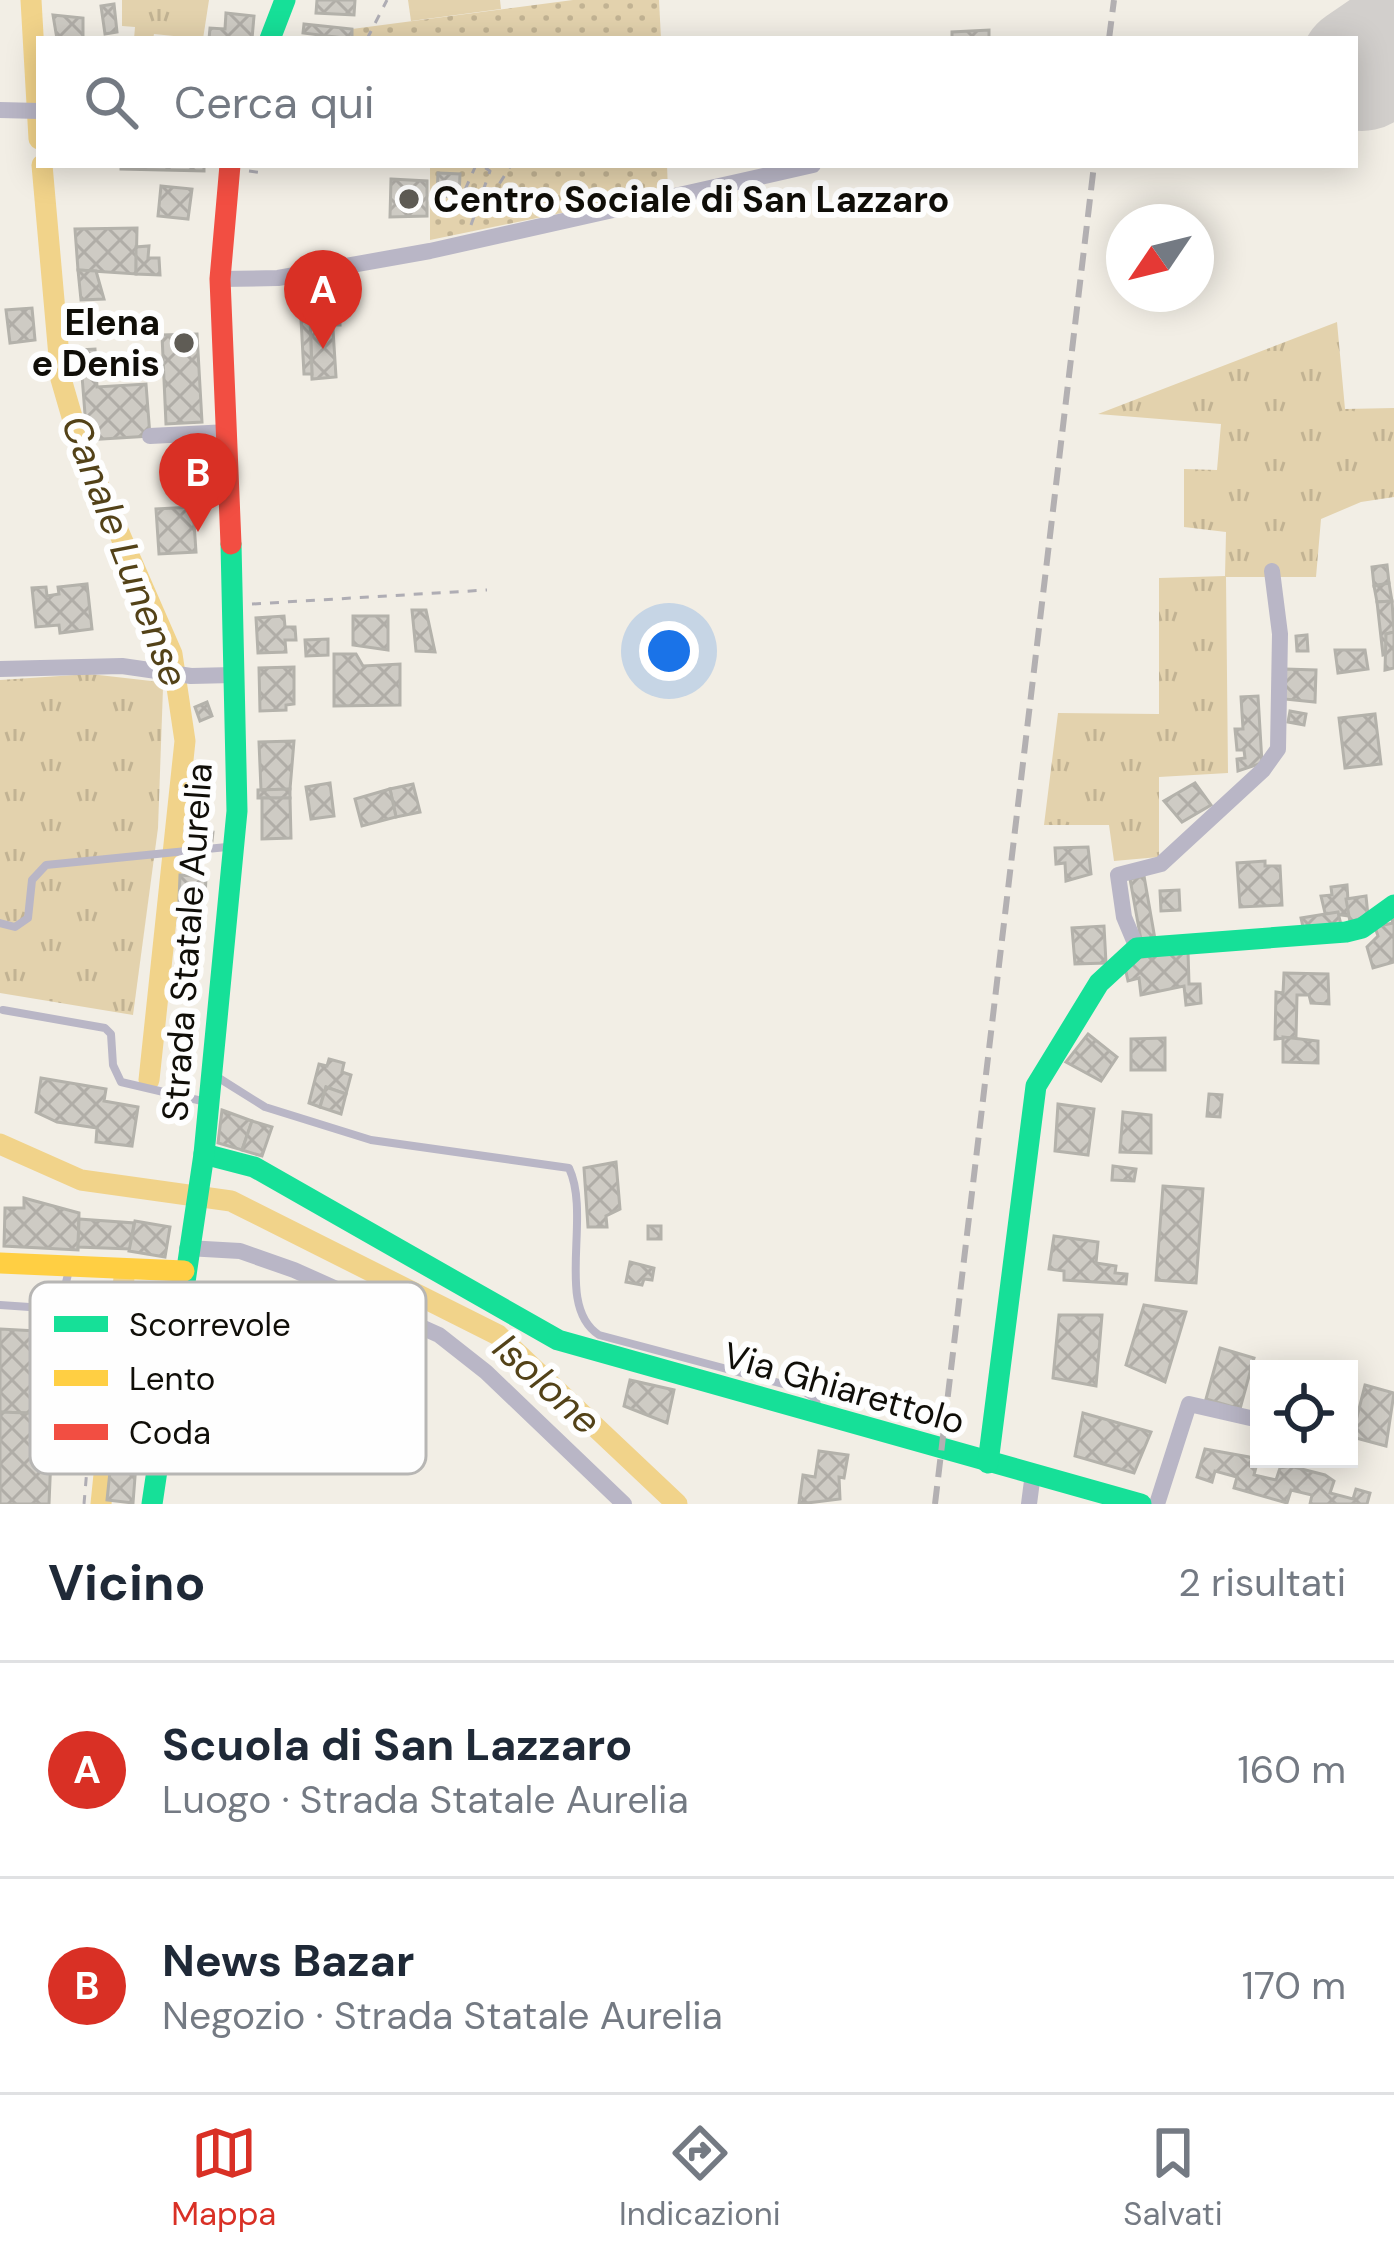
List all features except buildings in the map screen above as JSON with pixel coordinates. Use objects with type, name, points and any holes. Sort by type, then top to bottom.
[{"type":"street","points":[[271,36],[285,0]]},
{"type":"street","points":[[0,110],[30,111]]},
{"type":"street","name":"Strada Statale Aurelia","points":[[183,1282],[203,1159],[234,846],[228,432],[220,279],[230,168]]},
{"type":"street","points":[[220,279],[278,278],[466,244],[800,168]]},
{"type":"street","points":[[150,436],[228,432]]},
{"type":"street","points":[[1272,571],[1280,634],[1278,749],[1263,770],[1160,864],[1118,875],[1124,916],[1138,947],[1346,932],[1394,905]]},
{"type":"street","points":[[0,669],[122,666],[191,676],[233,675]]},
{"type":"street","name":"Via Ghiarettolo","points":[[203,1159],[254,1167],[558,1340],[988,1463],[1036,1086],[1099,983],[1138,947]]},
{"type":"street","points":[[0,1263],[139,1267],[187,1253],[240,1251],[319,1282]]},
{"type":"street","points":[[426,1329],[486,1372],[623,1504]]},
{"type":"street","points":[[1156,1504],[1189,1404],[1250,1418]]},
{"type":"street","points":[[988,1463],[1141,1504]]},
{"type":"street","points":[[1029,1504],[1034,1473]]},
{"type":"street","name":"Strada Statale Aurelia","points":[[152,1504],[156,1474]]},
{"type":"lane","points":[[0,923],[15,927],[28,918],[32,880],[46,866],[234,846]]},
{"type":"lane","points":[[3,1010],[105,1028],[114,1045],[114,1073],[139,1090],[209,1102]]},
{"type":"lane","points":[[213,1073],[265,1107],[371,1140],[569,1168],[579,1199],[577,1307],[586,1327],[599,1335],[798,1388],[815,1398],[820,1412]]},
{"type":"lane","points":[[66,1282],[70,1265]]},
{"type":"lane","points":[[0,1305],[30,1307]]},
{"type":"path","points":[[369,36],[387,0]]},
{"type":"path","points":[[476,168],[465,190],[490,199],[509,168]]},
{"type":"path","points":[[466,244],[490,171],[484,168]]},
{"type":"path","points":[[232,605],[488,590]]},
{"type":"path","points":[[105,1282],[106,1266]]},
{"type":"path","points":[[84,1504],[87,1474]]},
{"type":"green space","points":[[122,0],[209,0],[203,36],[134,36],[135,27],[122,26]]},
{"type":"green space","points":[[408,0],[500,0],[501,9],[411,21]]},
{"type":"green space","points":[[573,0],[659,0],[661,36],[352,36],[352,29]]},
{"type":"green space","points":[[430,168],[667,168],[668,191],[430,240]]},
{"type":"green space","points":[[1337,322],[1345,409],[1394,408],[1394,497],[1361,502],[1321,519],[1316,577],[1226,577],[1228,773],[1159,777],[1159,857],[1114,861],[1109,825],[1044,825],[1058,713],[1159,714],[1159,578],[1225,576],[1226,532],[1184,527],[1184,469],[1217,470],[1221,424],[1098,414]]},
{"type":"green space","points":[[90,674],[160,682],[163,688],[158,828],[133,1015],[0,993],[0,680]]},
{"type":"waterway","name":"Canale Lunense","points":[[31,0],[36,87]]},
{"type":"waterway","name":"Canale Lunense","points":[[42,168],[61,379],[79,441],[172,654],[185,741],[149,1080]]},
{"type":"waterway","name":"Isolone","points":[[0,1144],[81,1180],[231,1201],[392,1282]]},
{"type":"waterway","name":"Canale Lunense","points":[[124,1278],[124,1282]]},
{"type":"waterway","name":"Isolone","points":[[426,1299],[498,1335],[677,1504]]},
{"type":"waterway","name":"Canale Lunense","points":[[101,1504],[104,1474]]},
{"type":"runway","points":[[1362,68],[1394,46]]},
{"type":"railway","points":[[1109,36],[1114,0]]},
{"type":"railway","points":[[935,1504],[1094,168]]},
{"type":"traffic: fast","points":[[271,36],[285,0]]},
{"type":"traffic: fast","points":[[185,1282],[204,1154],[237,811],[231,544]]},
{"type":"traffic: fast","points":[[988,1463],[1036,1086],[1099,983],[1137,948],[1346,932],[1362,928],[1394,905]]},
{"type":"traffic: fast","points":[[204,1154],[254,1167],[558,1340],[1141,1504]]},
{"type":"traffic: fast","points":[[152,1504],[156,1474]]},
{"type":"traffic: slow","points":[[0,1263],[184,1271]]},
{"type":"traffic: jam","points":[[230,168],[220,279],[231,544]]},
{"type":"place","name":"Centro Sociale di San Lazzaro","points":[[409,199]]},
{"type":"place","name":"Elena e Denis","points":[[184,343]]},
{"type":"place","name":"Scuola di San Lazzaro","points":[[323,349]]},
{"type":"place","name":"News Bazar","points":[[198,532]]}]
